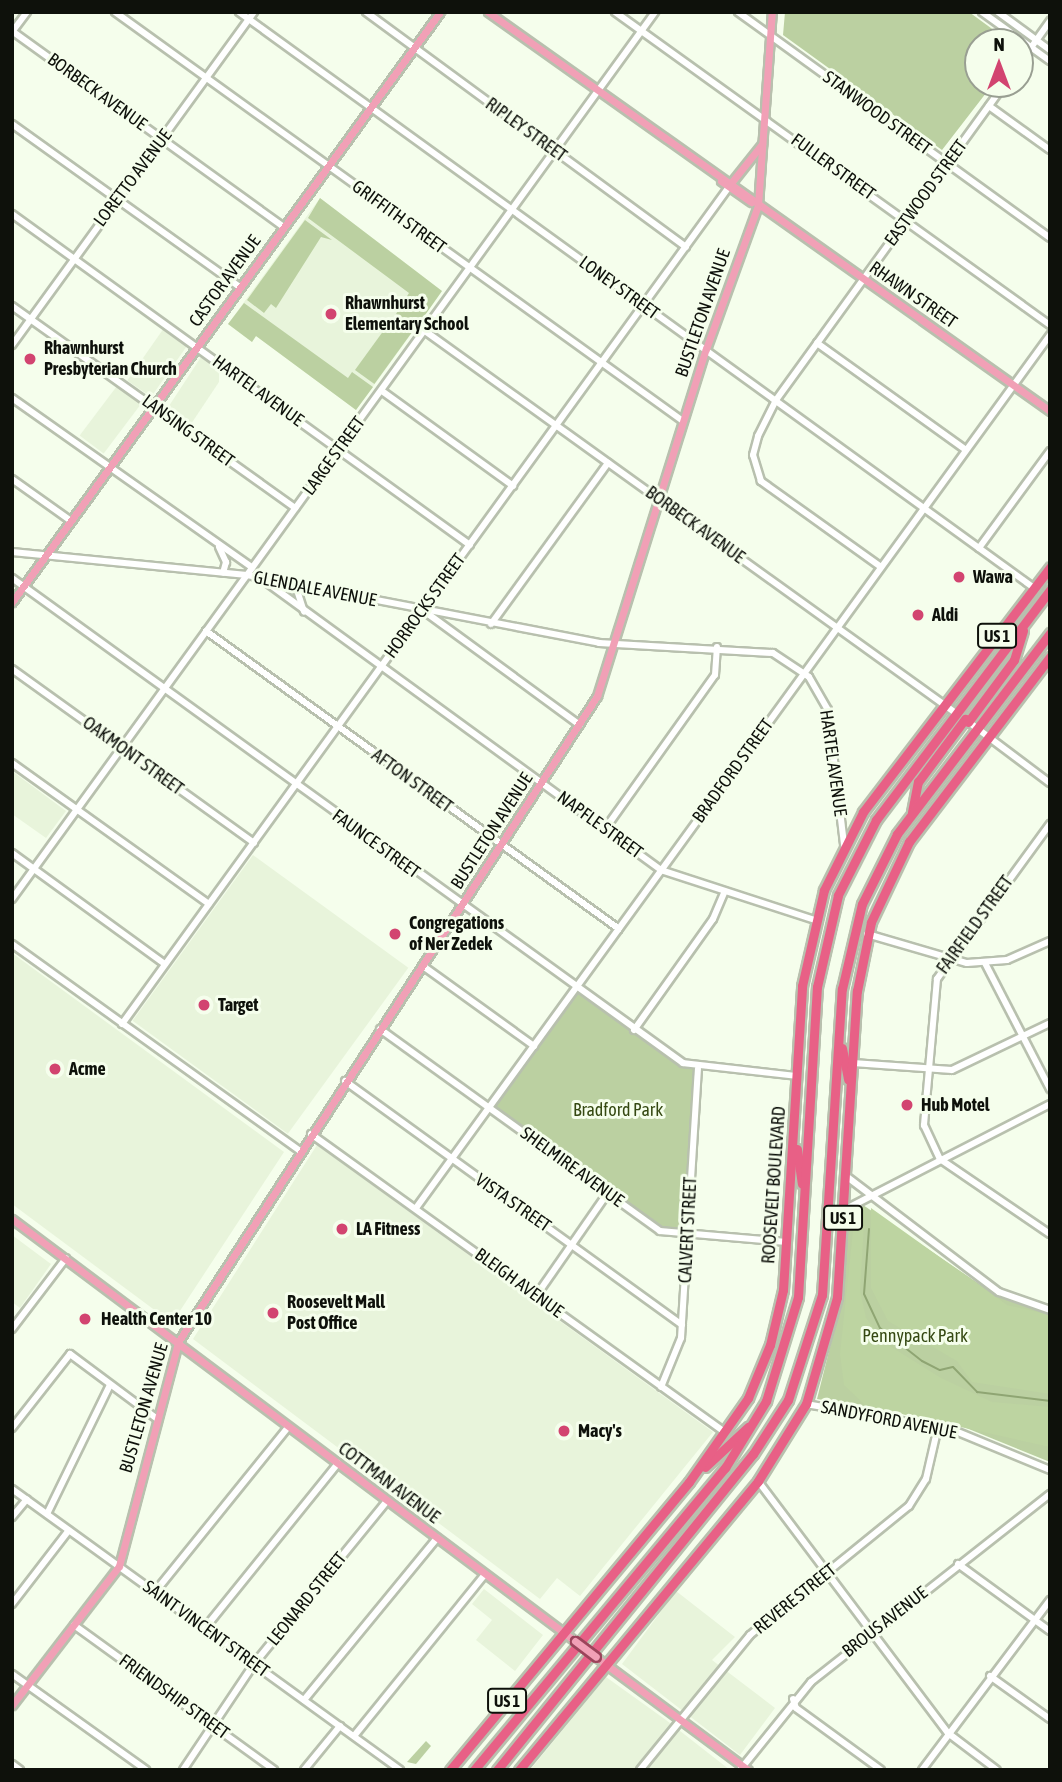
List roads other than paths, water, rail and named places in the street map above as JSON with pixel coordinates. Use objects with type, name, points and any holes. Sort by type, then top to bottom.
[{"type":"highway","name":"ROOSEVELT BOULEVARD","points":[[450,1770],[689,1482],[726,1433],[770,1345],[787,1242],[797,1076],[815,920],[844,845],[944,705],[1050,567]]},
{"type":"highway","name":"ROOSEVELT BOULEVARD","points":[[474,1770],[725,1468],[759,1415],[793,1321],[804,1200],[817,987],[831,916],[871,828],[1048,592]]},
{"type":"highway","points":[[1006,625],[1048,592]]},
{"type":"highway","points":[[912,814],[918,782],[1014,660],[1024,625]]},
{"type":"highway","name":"US 1","points":[[496,1770],[753,1454],[795,1386],[822,1295],[839,1037],[857,917],[881,861],[912,814],[1050,633]]},
{"type":"highway","name":"US 1","points":[[519,1770],[758,1481],[806,1404],[835,1313],[853,1063],[867,934],[901,855],[1050,657]]},
{"type":"highway","points":[[839,1037],[851,1091]]},
{"type":"highway","points":[[794,1130],[804,1200]]},
{"type":"highway","points":[[689,1482],[759,1415]]},
{"type":"main road","name":"CASTOR AVENUE","points":[[12,602],[440,12]]},
{"type":"main road","name":"RHAWN STREET","points":[[488,12],[1050,411]]},
{"type":"main road","name":"BUSTLETON AVENUE","points":[[12,1705],[118,1566],[178,1342],[345,1081],[580,725],[615,644],[706,349],[758,205],[772,12]]},
{"type":"main road","points":[[729,185],[763,144]]},
{"type":"main road","name":"COTTMAN AVENUE","points":[[12,1219],[743,1768]]},
{"type":"street","points":[[13,32],[27,12]]},
{"type":"street","name":"GRIFFITH STREET","points":[[115,12],[683,421]]},
{"type":"street","name":"LONEY STREET","points":[[239,12],[1034,588]]},
{"type":"street","name":"LORETTO AVENUE","points":[[12,345],[254,12]]},
{"type":"street","name":"RIPLEY STREET","points":[[366,12],[686,247]]},
{"type":"street","name":"FULLER STREET","points":[[615,12],[1050,325]]},
{"type":"street","name":"LARGE STREET","points":[[12,899],[655,12]]},
{"type":"street","name":"STANWOOD STREET","points":[[738,12],[1050,238]]},
{"type":"street","points":[[982,12],[1004,28]]},
{"type":"street","points":[[998,12],[1050,50]]},
{"type":"street","points":[[1034,43],[1050,22]]},
{"type":"street","name":"BORBECK AVENUE","points":[[13,32],[284,227]]},
{"type":"street","points":[[1034,49],[1050,61]]},
{"type":"street","name":"EASTWOOD STREET","points":[[881,567],[761,481],[753,456],[756,442],[776,400],[994,98]]},
{"type":"street","points":[[989,106],[1050,150]]},
{"type":"street","points":[[12,124],[240,287]]},
{"type":"street","name":"HORROCKS STREET","points":[[122,1024],[729,185]]},
{"type":"street","name":"HARTEL AVENUE","points":[[12,214],[470,545]]},
{"type":"street","name":"LANSING STREET","points":[[12,306],[295,508]]},
{"type":"street","name":"BORBECK AVENUE","points":[[425,331],[989,736],[1050,783]]},
{"type":"street","name":"BRADFORD STREET","points":[[416,1208],[1050,335]]},
{"type":"street","points":[[817,343],[966,450]]},
{"type":"street","points":[[382,391],[513,486]]},
{"type":"street","points":[[12,398],[108,469],[252,567]]},
{"type":"street","points":[[979,548],[1050,451]]},
{"type":"street","points":[[491,624],[608,463]]},
{"type":"street","points":[[12,479],[71,521]]},
{"type":"street","points":[[218,545],[226,562],[223,573]]},
{"type":"street","name":"GLENDALE AVENUE","points":[[12,552],[247,575],[491,624],[615,644]]},
{"type":"street","name":"NAPFLE STREET","points":[[260,577],[305,614],[662,870],[815,920]]},
{"type":"street","name":"FAUNCE STREET","points":[[12,578],[634,1030],[698,1069],[797,1076]]},
{"type":"street","points":[[295,584],[305,614]]},
{"type":"street","points":[[422,610],[580,725]]},
{"type":"street","name":"AFTON STREET","points":[[206,631],[619,929]]},
{"type":"street","points":[[615,644],[765,650],[804,671]]},
{"type":"street","points":[[605,829],[715,675],[717,647]]},
{"type":"street","name":"OAKMONT STREET","points":[[12,668],[254,843]]},
{"type":"street","name":"HARTEL AVENUE","points":[[804,671],[828,710],[844,845]]},
{"type":"street","points":[[12,762],[209,904]]},
{"type":"street","name":"FAIRFIELD STREET","points":[[940,1159],[924,1125],[932,998],[947,959],[1050,824]]},
{"type":"street","points":[[12,853],[165,964]]},
{"type":"street","points":[[634,1030],[713,919],[725,891]]},
{"type":"street","points":[[867,934],[947,959],[985,963],[1050,941]]},
{"type":"street","points":[[12,944],[300,1151]]},
{"type":"street","points":[[985,963],[1050,1088]]},
{"type":"street","points":[[423,966],[534,1046]]},
{"type":"street","points":[[853,1063],[927,1068],[967,1066],[1050,1023]]},
{"type":"street","name":"SHELMIRE AVENUE","points":[[380,1029],[660,1231],[689,1237],[787,1242]]},
{"type":"street","name":"CALVERT STREET","points":[[662,1387],[682,1325],[698,1069]]},
{"type":"street","name":"VISTA STREET","points":[[345,1081],[682,1325]]},
{"type":"street","points":[[844,1210],[1050,1104]]},
{"type":"street","name":"BLEIGH AVENUE","points":[[311,1134],[726,1433]]},
{"type":"street","points":[[940,1159],[1050,1234]]},
{"type":"street","points":[[846,1176],[999,1292],[1050,1310]]},
{"type":"street","points":[[536,1296],[607,1194]]},
{"type":"street","points":[[12,1329],[66,1258]]},
{"type":"street","points":[[12,1428],[69,1354],[156,1418]]},
{"type":"street","points":[[47,1514],[110,1385]]},
{"type":"street","name":"SANDYFORD AVENUE","points":[[806,1404],[938,1427],[1050,1470]]},
{"type":"street","points":[[155,1592],[288,1427]]},
{"type":"street","name":"REVERE STREET","points":[[640,1770],[678,1718],[750,1634],[909,1506],[926,1479],[938,1427]]},
{"type":"street","points":[[205,1628],[338,1463]]},
{"type":"street","points":[[758,1481],[948,1733],[997,1770]]},
{"type":"street","name":"SAINT VINCENT STREET","points":[[12,1489],[400,1770]]},
{"type":"street","name":"BROUS AVENUE","points":[[743,1768],[793,1699],[958,1564],[1050,1494]]},
{"type":"street","points":[[12,1517],[27,1499]]},
{"type":"street","name":"LEONARD STREET","points":[[183,1770],[254,1664],[387,1501]]},
{"type":"street","points":[[12,1604],[69,1530]]},
{"type":"street","points":[[304,1700],[437,1538]]},
{"type":"street","points":[[958,1564],[1050,1631]]},
{"type":"street","points":[[354,1736],[485,1574]]},
{"type":"street","points":[[922,1770],[1032,1618],[1050,1600]]},
{"type":"street","name":"FRIENDSHIP STREET","points":[[74,1625],[274,1770]]},
{"type":"street","points":[[12,1674],[146,1770]]},
{"type":"street","points":[[990,1676],[1050,1719]]},
{"type":"street","points":[[793,1699],[796,1708],[881,1770]]},
{"type":"street","points":[[304,1770],[340,1726]]},
{"type":"street","points":[[12,1764],[20,1770]]},
{"type":"waterway","points":[[869,1229],[864,1294],[880,1328],[922,1361],[940,1370],[953,1367],[977,1392],[1050,1401]]},
{"type":"place","name":"Rhawnhurst Elementary School","points":[[331,314]]},
{"type":"place","name":"Rhawnhurst Presbyterian Church","points":[[30,359]]},
{"type":"place","name":"Wawa","points":[[959,577]]},
{"type":"place","name":"Aldi","points":[[918,615]]},
{"type":"place","name":"Congregations of Ner Zedek","points":[[395,934]]},
{"type":"place","name":"Target","points":[[204,1005]]},
{"type":"place","name":"Acme","points":[[55,1069]]},
{"type":"place","name":"Hub Motel","points":[[907,1105]]},
{"type":"place","name":"LA Fitness","points":[[342,1229]]},
{"type":"place","name":"Roosevelt Mall Post Office","points":[[273,1313]]},
{"type":"place","name":"Health Center 10","points":[[85,1319]]},
{"type":"place","name":"Macy's","points":[[564,1431]]},
{"type":"park label","name":"Bradford Park","points":[[618,1110]]},
{"type":"park label","name":"Pennypack Park","points":[[915,1336]]}]
